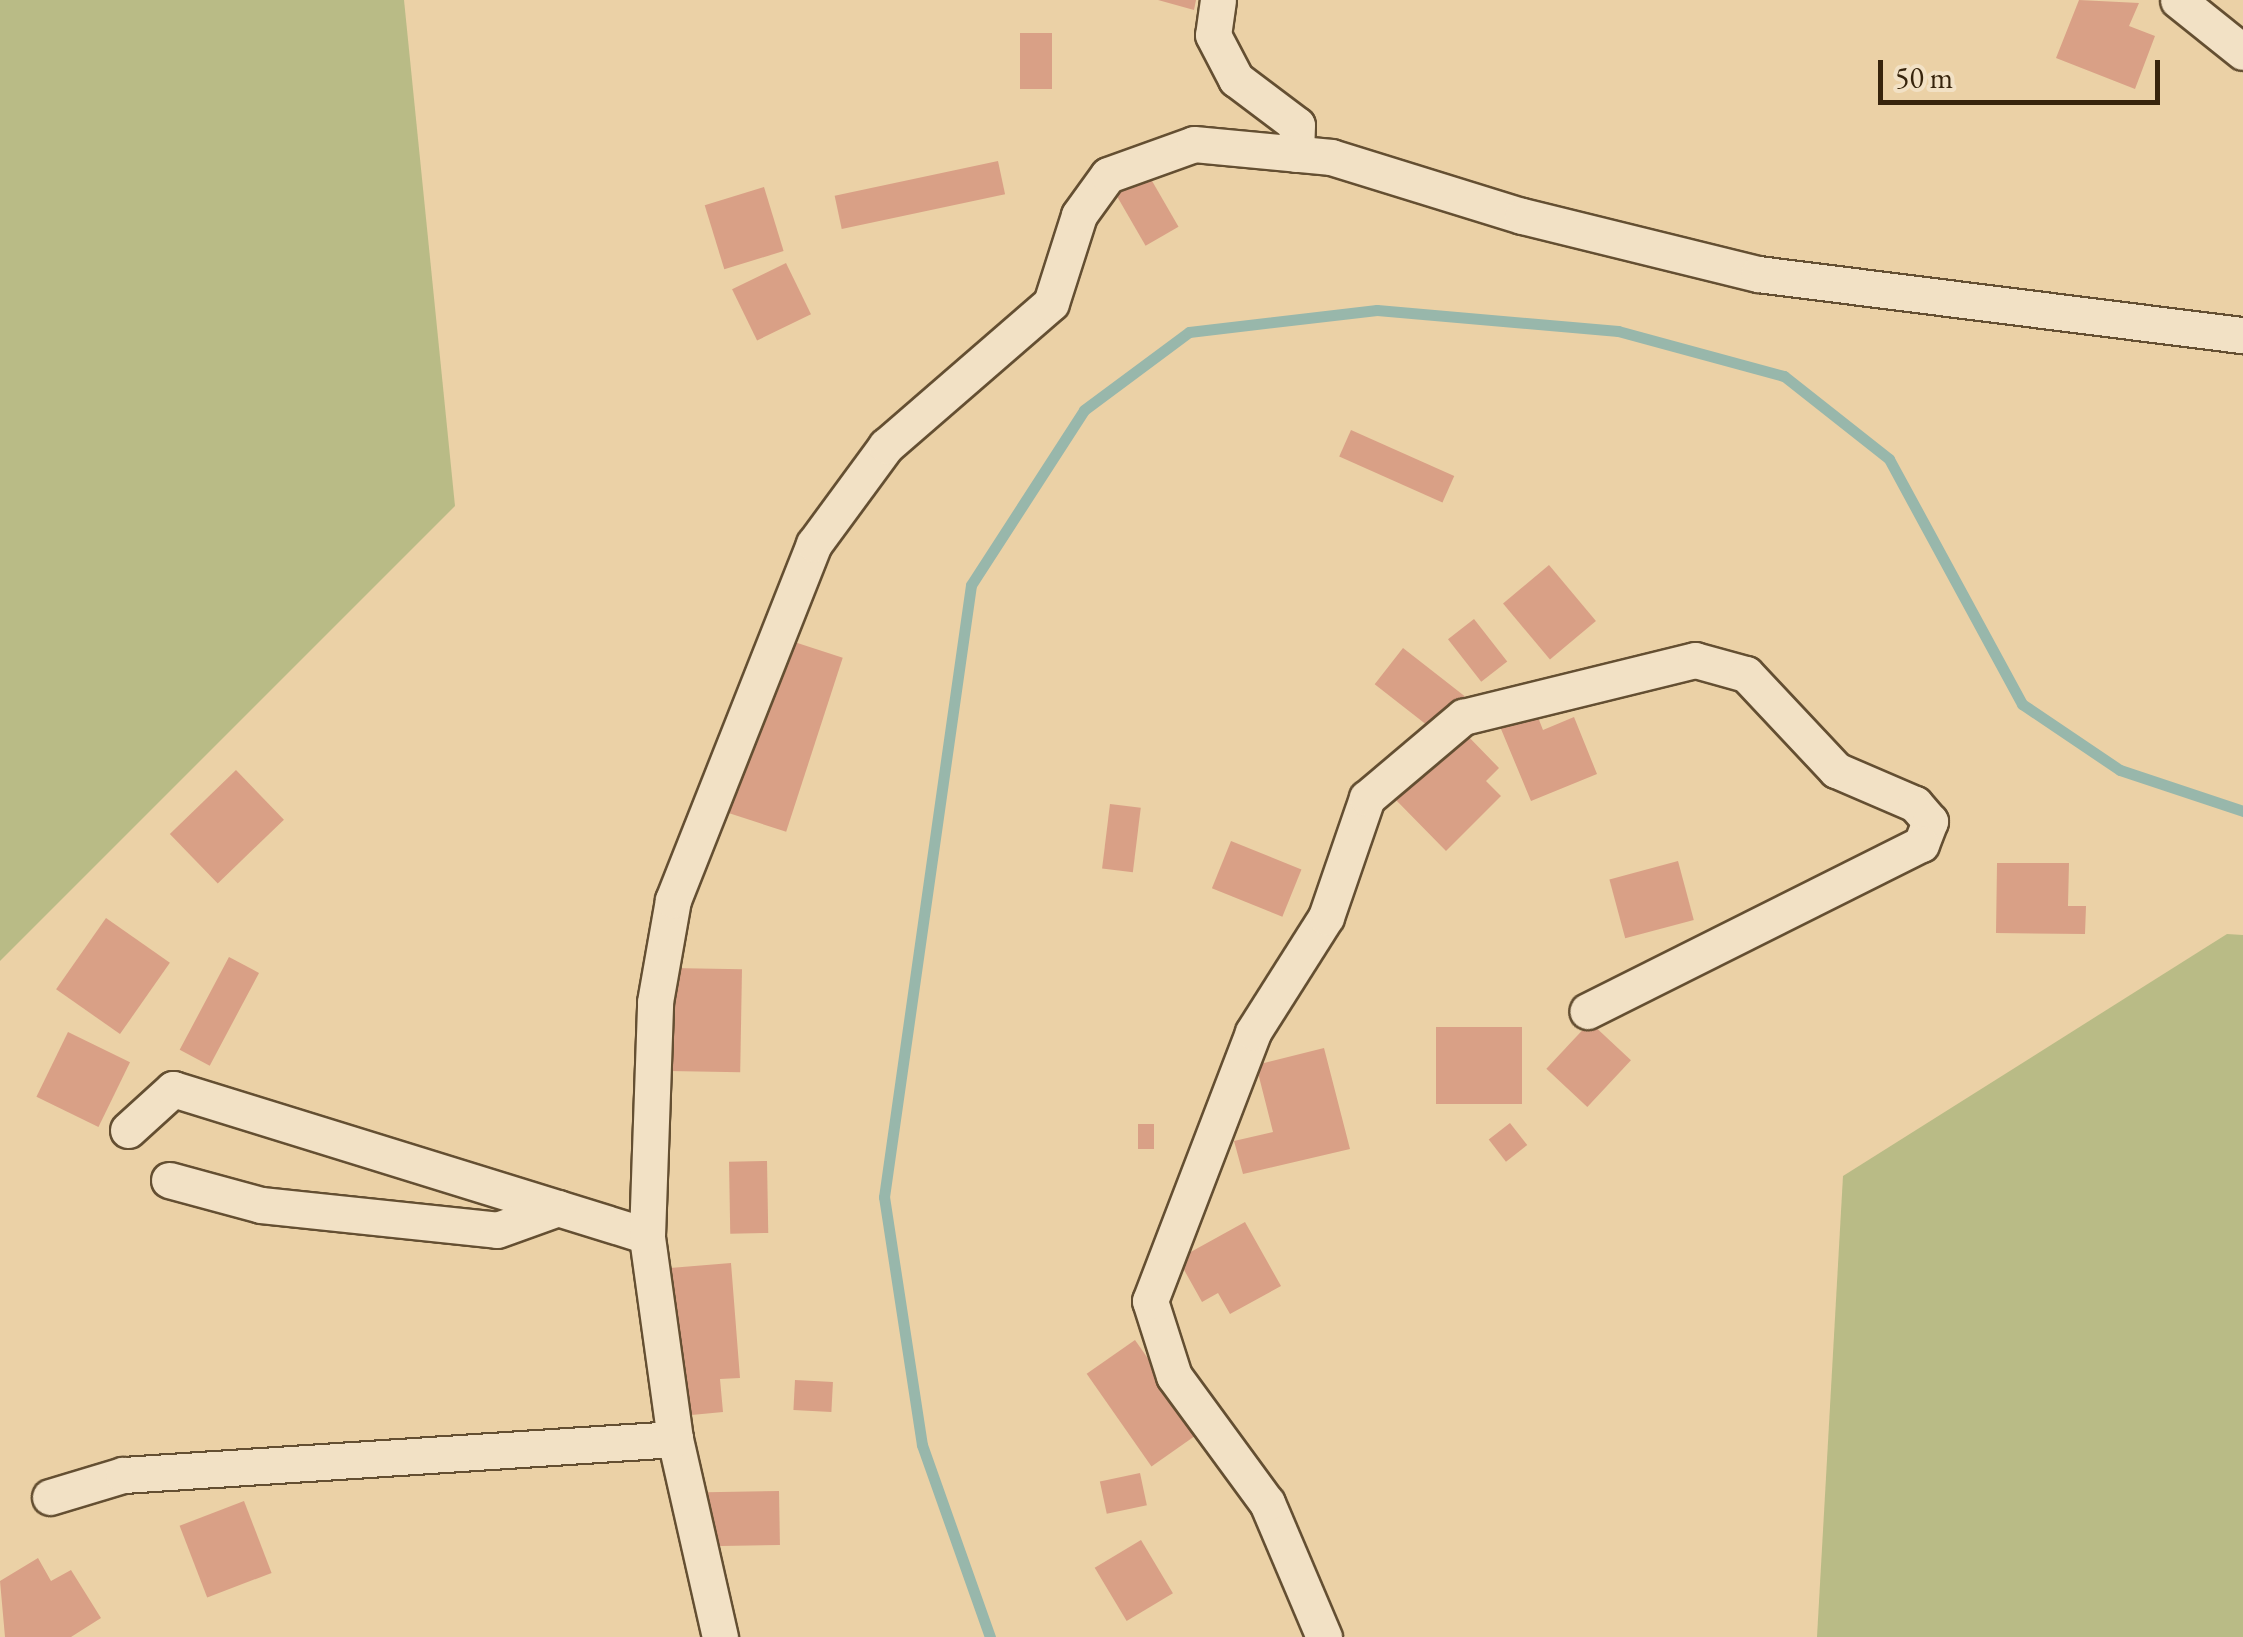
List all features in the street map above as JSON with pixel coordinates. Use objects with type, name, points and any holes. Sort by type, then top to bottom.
[{"type":"street","points":[[1218,0],[1213,35],[1236,78],[1297,126],[1296,154]]},
{"type":"street","points":[[2178,0],[2243,52]]},
{"type":"street","points":[[720,1637],[675,1439],[647,1236],[656,1002],[673,900],[814,544],[886,446],[1051,303],[1079,215],[1108,175],[1194,144],[1296,154],[1758,274],[2243,335]]},
{"type":"street","points":[[1324,1637],[1268,1503],[1174,1376],[1150,1302],[1254,1032],[1326,918],[1367,798],[1463,717],[1695,660],[1746,674],[1836,770],[1915,804],[1930,821],[1922,844],[1588,1011]]},
{"type":"street","points":[[128,1130],[173,1088],[647,1236]]},
{"type":"street","points":[[169,1180],[261,1205],[496,1230],[558,1208]]},
{"type":"street","points":[[50,1497],[122,1475],[675,1439]]},
{"type":"green space","points":[[0,0],[404,0],[455,506],[0,961]]},
{"type":"green space","points":[[2227,934],[2243,935],[2243,1637],[1817,1637],[1843,1176]]},
{"type":"building","points":[[1158,0],[1196,0],[1194,10]]},
{"type":"building","points":[[2079,0],[2139,3],[2129,26],[2155,36],[2135,89],[2056,58]]},
{"type":"building","points":[[1020,33],[1052,33],[1052,89],[1020,89]]},
{"type":"building","points":[[998,161],[1005,194],[842,229],[835,196]]},
{"type":"building","points":[[1148,174],[1178,227],[1146,246],[1115,193]]},
{"type":"building","points":[[764,187],[784,251],[724,269],[705,205]]},
{"type":"building","points":[[786,263],[811,314],[757,341],[732,289]]},
{"type":"building","points":[[1351,430],[1454,476],[1442,502],[1339,456]]},
{"type":"building","points":[[1549,565],[1596,621],[1550,659],[1503,604]]},
{"type":"building","points":[[1474,619],[1507,662],[1481,682],[1448,639]]},
{"type":"building","points":[[779,637],[843,658],[786,832],[722,811]]},
{"type":"building","points":[[1403,648],[1464,696],[1436,732],[1375,684]]},
{"type":"building","points":[[1532,702],[1543,730],[1574,717],[1597,774],[1531,801],[1496,717]]},
{"type":"building","points":[[1463,731],[1499,768],[1486,781],[1501,796],[1446,851],[1394,798]]},
{"type":"building","points":[[236,770],[284,820],[218,884],[170,834]]},
{"type":"building","points":[[1110,804],[1141,808],[1133,872],[1102,869]]},
{"type":"building","points":[[1231,841],[1301,869],[1282,917],[1212,888]]},
{"type":"building","points":[[1678,861],[1694,920],[1625,938],[1609,879]]},
{"type":"building","points":[[1997,863],[2069,863],[2068,906],[2086,906],[2085,934],[1996,933]]},
{"type":"building","points":[[106,918],[170,963],[120,1034],[56,989]]},
{"type":"building","points":[[229,957],[259,973],[210,1066],[180,1050]]},
{"type":"building","points":[[671,968],[742,969],[740,1072],[669,1071]]},
{"type":"building","points":[[1590,1022],[1631,1060],[1587,1107],[1546,1069]]},
{"type":"building","points":[[1436,1027],[1522,1027],[1522,1104],[1436,1104]]},
{"type":"building","points":[[68,1032],[130,1062],[98,1127],[36,1097]]},
{"type":"building","points":[[1324,1048],[1350,1149],[1243,1174],[1234,1141],[1273,1132],[1256,1065]]},
{"type":"building","points":[[1510,1123],[1527,1145],[1506,1162],[1489,1140]]},
{"type":"building","points":[[1138,1124],[1154,1124],[1154,1149],[1138,1149]]},
{"type":"building","points":[[767,1161],[768,1233],[730,1234],[729,1162]]},
{"type":"building","points":[[1245,1222],[1281,1286],[1230,1314],[1218,1293],[1202,1302],[1178,1259]]},
{"type":"building","points":[[731,1263],[740,1378],[720,1379],[723,1412],[681,1416],[670,1268]]},
{"type":"building","points":[[1135,1340],[1200,1433],[1151,1466],[1087,1374]]},
{"type":"building","points":[[795,1380],[833,1382],[831,1412],[793,1410]]},
{"type":"building","points":[[1140,1473],[1147,1505],[1107,1514],[1100,1482]]},
{"type":"building","points":[[779,1491],[780,1545],[707,1546],[706,1492]]},
{"type":"building","points":[[244,1501],[272,1573],[207,1598],[180,1526]]},
{"type":"building","points":[[1141,1540],[1173,1593],[1127,1621],[1095,1568]]},
{"type":"building","points":[[38,1558],[51,1581],[71,1570],[101,1618],[71,1637],[5,1637],[0,1581]]},
{"type":"waterway","points":[[990,1637],[922,1445],[884,1197],[971,585],[1084,410],[1189,332],[1377,310],[1618,331],[1784,376],[1889,459],[2022,704],[2120,770],[2243,811]]}]
